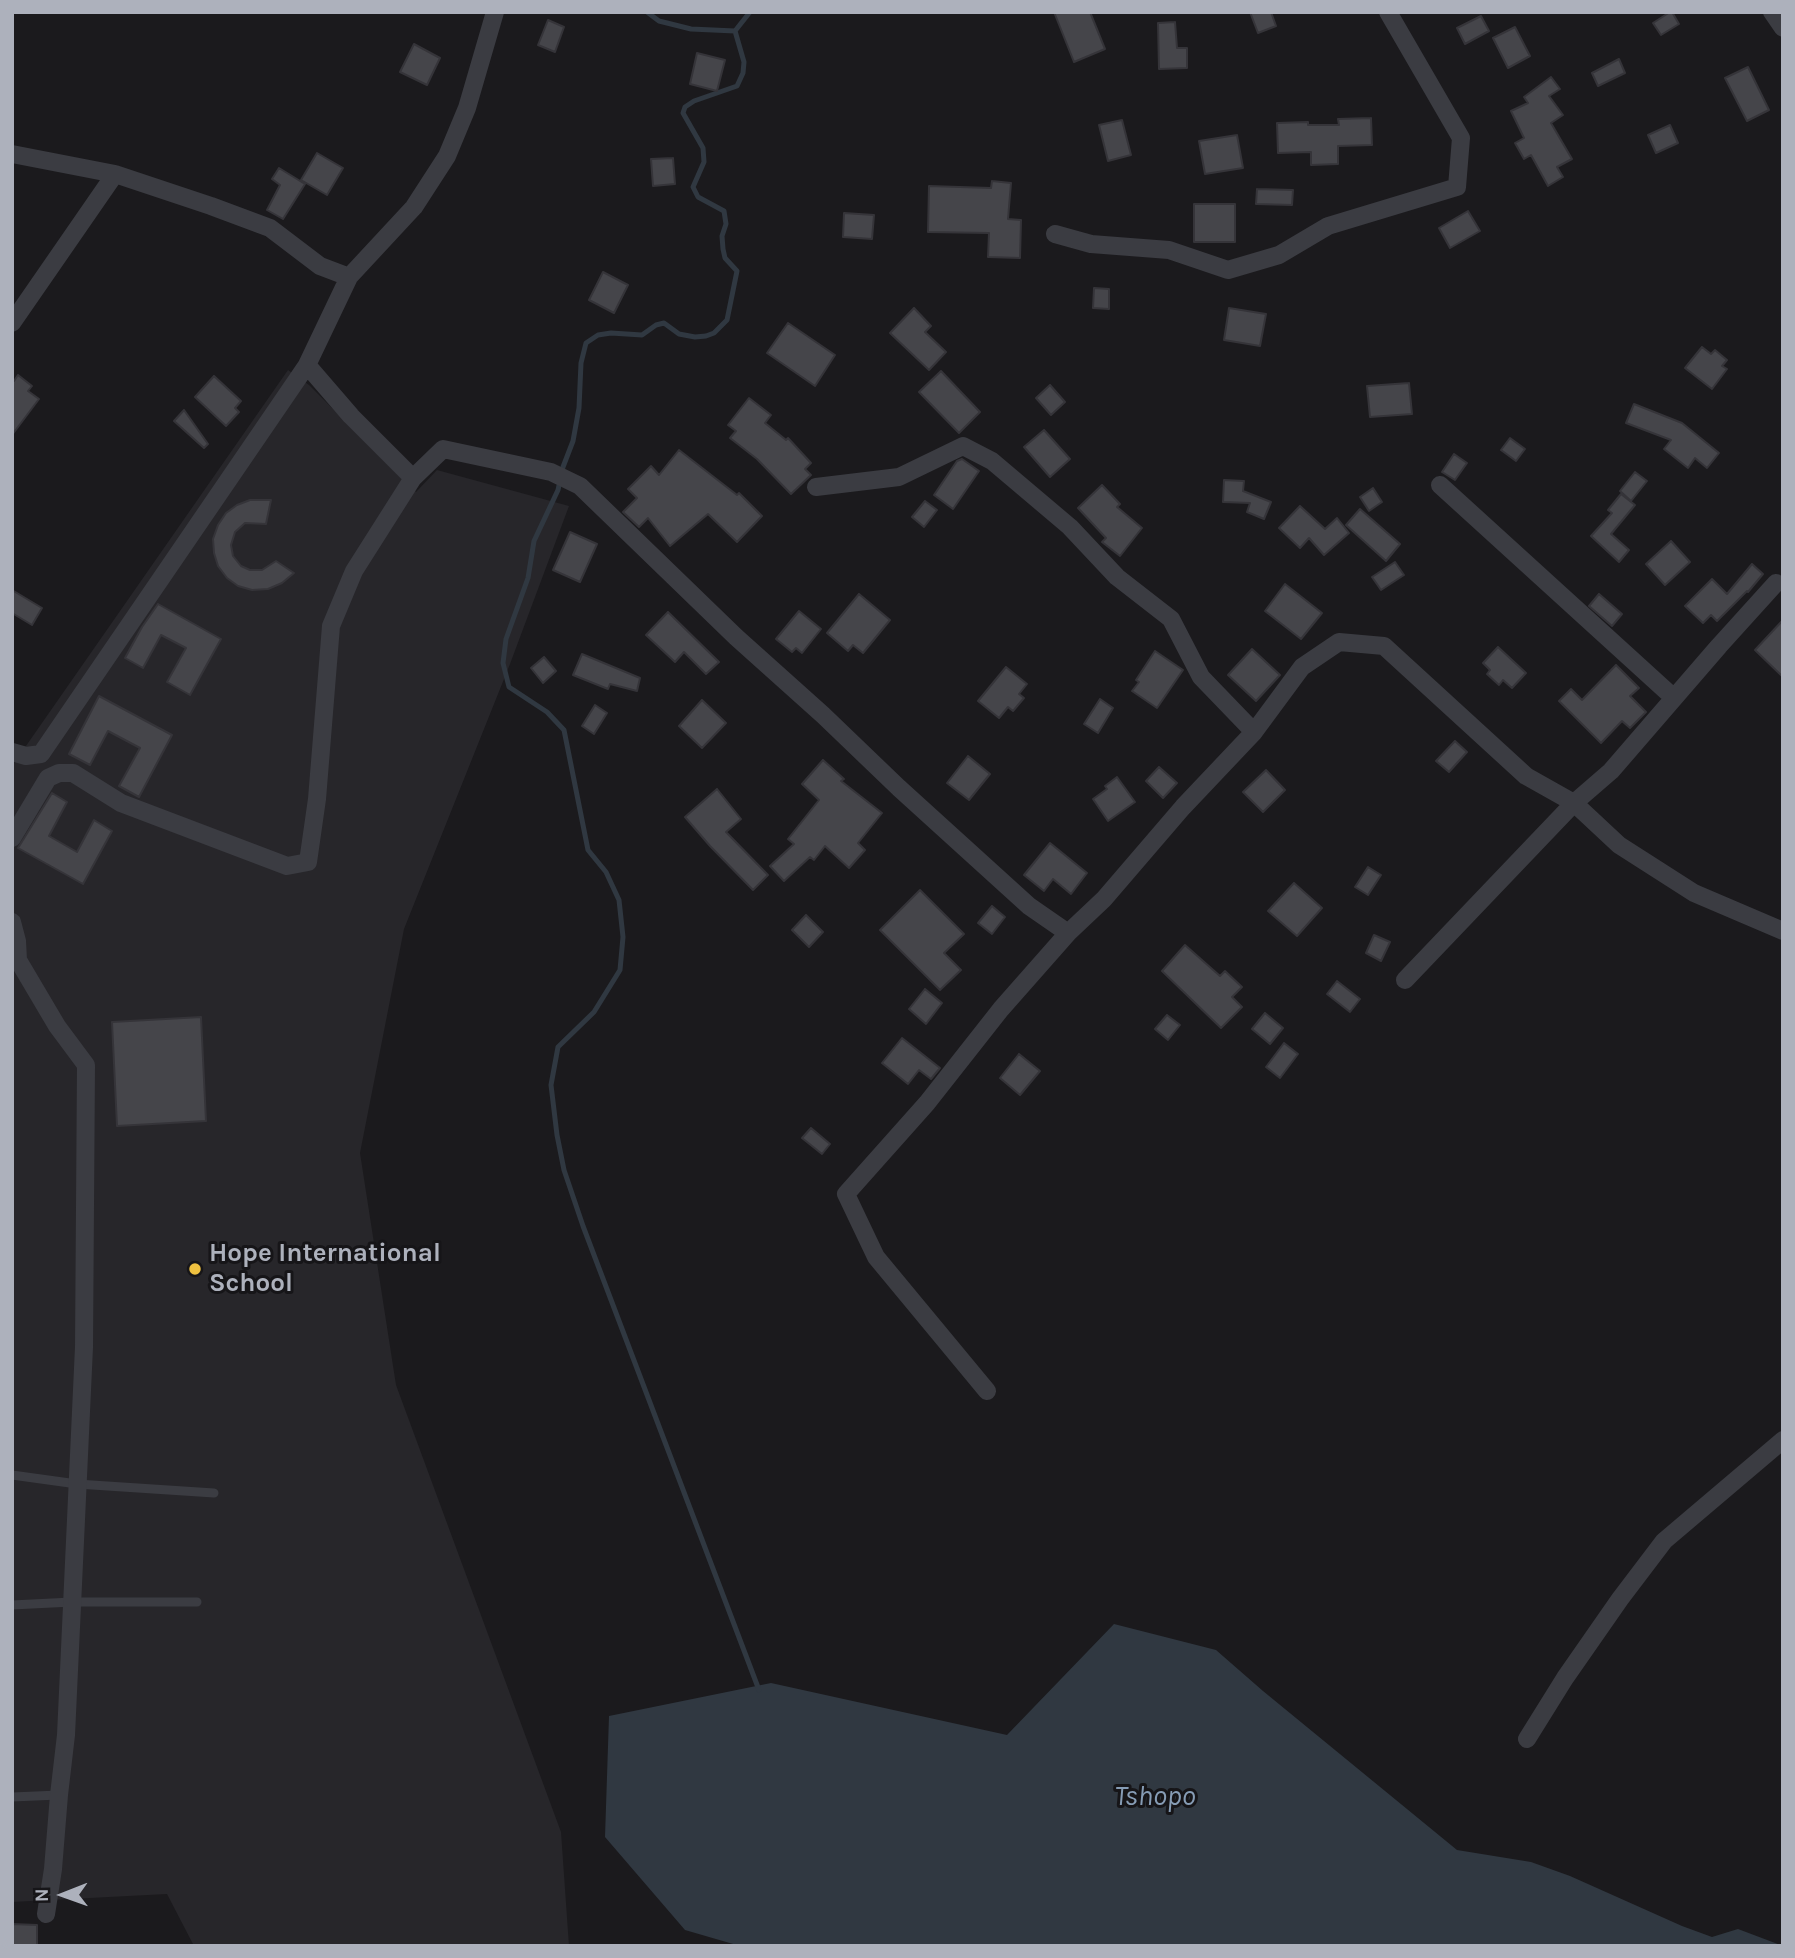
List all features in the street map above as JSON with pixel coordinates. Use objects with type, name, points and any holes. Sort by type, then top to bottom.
[{"type":"street","points":[[12,752],[26,756],[41,754],[307,365],[349,277],[414,207],[446,156],[467,108],[495,12]]},
{"type":"street","points":[[1055,234],[1091,244],[1169,250],[1228,270],[1279,255],[1328,226],[1457,187],[1461,138],[1388,12]]},
{"type":"street","points":[[1772,12],[1783,28]]},
{"type":"street","points":[[12,154],[115,174],[211,206],[270,228],[320,265],[349,277]]},
{"type":"street","points":[[12,323],[115,174]]},
{"type":"street","points":[[307,365],[351,416],[413,478]]},
{"type":"street","points":[[816,487],[899,477],[963,446],[992,461],[1070,527],[1117,577],[1171,619],[1201,677],[1254,732]]},
{"type":"street","points":[[12,838],[48,778],[59,773],[73,773],[121,803],[147,813],[287,866],[308,862],[317,799],[331,626],[354,571],[413,478],[443,449],[551,472],[580,486],[736,637],[899,788],[1029,906],[1068,933]]},
{"type":"street","points":[[1440,485],[1674,698]]},
{"type":"street","points":[[1405,980],[1574,803],[1611,771],[1776,583]]},
{"type":"street","points":[[987,1391],[876,1257],[846,1194],[1068,933],[1104,899],[1183,807],[1254,732],[1302,667],[1339,642],[1384,646],[1526,776],[1574,803],[1619,845],[1694,893],[1783,931]]},
{"type":"street","points":[[12,922],[18,960],[57,1026],[86,1065],[84,1347],[66,1735],[46,1914]]},
{"type":"street","points":[[1527,1739],[1612,1610],[1664,1541],[1783,1440]]},
{"type":"lane","points":[[12,1475],[77,1484],[214,1493]]},
{"type":"lane","points":[[12,1605],[197,1602]]},
{"type":"lane","points":[[12,1797],[59,1795]]},
{"type":"shaded area","name":"Hope International School","points":[[288,370],[309,385],[416,492],[437,470],[569,506],[510,664],[404,929],[360,1153],[396,1385],[561,1832],[569,1946],[194,1946],[167,1894],[12,1902],[12,766]]},
{"type":"water","name":"Tshopo","points":[[1114,1624],[1216,1650],[1457,1850],[1531,1862],[1712,1937],[1738,1929],[1783,1946],[740,1946],[685,1930],[605,1837],[609,1716],[771,1683],[1007,1735]]},
{"type":"building","points":[[1054,12],[1090,12],[1105,49],[1074,62]]},
{"type":"building","points":[[1250,12],[1271,12],[1276,26],[1258,33]]},
{"type":"building","points":[[1670,12],[1679,24],[1661,35],[1653,23]]},
{"type":"building","points":[[1481,16],[1489,31],[1465,44],[1457,28]]},
{"type":"building","points":[[548,20],[564,27],[555,52],[538,45]]},
{"type":"building","points":[[1175,22],[1177,48],[1187,48],[1187,68],[1159,69],[1158,23]]},
{"type":"building","points":[[1515,27],[1530,56],[1508,68],[1493,38]]},
{"type":"building","points":[[414,44],[440,58],[427,85],[400,72]]},
{"type":"building","points":[[697,53],[725,60],[717,91],[690,84]]},
{"type":"building","points":[[1619,59],[1625,73],[1598,86],[1592,73]]},
{"type":"building","points":[[1748,67],[1769,110],[1747,121],[1725,78]]},
{"type":"building","points":[[1551,77],[1560,89],[1549,96],[1563,115],[1551,123],[1572,159],[1557,167],[1563,177],[1548,186],[1531,155],[1524,159],[1515,143],[1524,138],[1511,111],[1528,103],[1524,97]]},
{"type":"building","points":[[1371,118],[1372,145],[1338,146],[1338,164],[1311,165],[1311,152],[1278,153],[1277,123],[1339,125],[1338,119]]},
{"type":"building","points":[[1122,120],[1131,155],[1108,161],[1099,125]]},
{"type":"building","points":[[1670,125],[1678,143],[1656,153],[1648,135]]},
{"type":"building","points":[[1237,135],[1243,168],[1205,174],[1199,141]]},
{"type":"building","points":[[317,153],[343,168],[327,195],[301,180]]},
{"type":"building","points":[[673,158],[675,184],[653,186],[651,159]]},
{"type":"building","points":[[279,168],[305,184],[283,219],[267,210],[280,185],[272,179]]},
{"type":"building","points":[[992,181],[1011,183],[1008,219],[1021,220],[1020,258],[988,257],[989,233],[928,232],[929,186],[991,188]]},
{"type":"building","points":[[1257,189],[1293,190],[1292,205],[1256,204]]},
{"type":"building","points":[[1194,204],[1235,204],[1235,242],[1194,242]]},
{"type":"building","points":[[1468,211],[1480,231],[1450,248],[1439,228]]},
{"type":"building","points":[[844,213],[874,215],[872,239],[843,237]]},
{"type":"building","points":[[603,272],[628,285],[614,313],[589,300]]},
{"type":"building","points":[[1094,288],[1109,289],[1109,309],[1093,308]]},
{"type":"building","points":[[914,308],[931,326],[925,332],[946,352],[929,370],[890,333]]},
{"type":"building","points":[[1229,308],[1266,314],[1260,346],[1224,340]]},
{"type":"building","points":[[788,323],[835,355],[815,386],[767,353]]},
{"type":"building","points":[[1702,347],[1711,354],[1715,350],[1727,360],[1722,366],[1727,369],[1712,389],[1685,368]]},
{"type":"building","points":[[941,371],[980,412],[959,433],[919,392]]},
{"type":"building","points":[[18,375],[32,386],[28,391],[39,399],[12,435],[12,379],[14,381]]},
{"type":"building","points":[[214,376],[241,401],[235,408],[239,412],[226,426],[195,397]]},
{"type":"building","points":[[1409,383],[1412,414],[1370,417],[1367,386]]},
{"type":"building","points":[[1050,385],[1065,402],[1051,415],[1036,398]]},
{"type":"building","points":[[749,398],[771,415],[765,423],[786,440],[788,438],[811,463],[805,469],[811,475],[791,494],[757,459],[730,438],[736,431],[728,425]]},
{"type":"building","points":[[1634,404],[1682,423],[1719,453],[1707,468],[1695,458],[1688,468],[1664,449],[1671,440],[1626,423]]},
{"type":"building","points":[[184,410],[208,444],[204,448],[174,421]]},
{"type":"building","points":[[1044,430],[1070,459],[1050,477],[1024,447]]},
{"type":"building","points":[[1510,438],[1525,449],[1516,461],[1501,450]]},
{"type":"building","points":[[679,450],[737,495],[739,493],[762,516],[737,542],[708,514],[670,546],[648,518],[639,527],[623,512],[637,498],[628,489],[651,466],[659,475]]},
{"type":"building","points":[[1454,454],[1467,463],[1455,480],[1442,472]]},
{"type":"building","points":[[962,459],[979,471],[953,509],[934,495],[957,461]]},
{"type":"building","points":[[1635,472],[1647,481],[1631,501],[1620,491]]},
{"type":"building","points":[[1224,480],[1244,481],[1243,491],[1271,502],[1264,519],[1247,512],[1250,503],[1223,502]]},
{"type":"building","points":[[1102,485],[1120,504],[1117,507],[1142,528],[1120,556],[1102,542],[1106,538],[1078,508]]},
{"type":"building","points":[[1373,488],[1382,502],[1369,511],[1360,497]]},
{"type":"building","points":[[1621,494],[1635,505],[1611,534],[1629,550],[1619,562],[1591,536],[1612,513],[1608,510]]},
{"type":"building","points":[[250,500],[271,500],[266,524],[245,523],[235,532],[231,545],[233,556],[241,566],[250,570],[262,570],[276,561],[294,573],[282,583],[268,589],[252,590],[238,586],[227,578],[218,566],[214,553],[213,539],[226,513]]},
{"type":"building","points":[[925,501],[937,510],[924,527],[912,517]]},
{"type":"building","points":[[1300,506],[1325,529],[1337,518],[1349,533],[1324,555],[1309,538],[1300,548],[1279,528]]},
{"type":"building","points":[[1360,509],[1400,544],[1386,561],[1346,525]]},
{"type":"building","points":[[570,532],[597,544],[580,582],[553,570]]},
{"type":"building","points":[[1671,541],[1690,562],[1665,585],[1646,564]]},
{"type":"building","points":[[1395,562],[1404,575],[1381,590],[1372,577]]},
{"type":"building","points":[[1752,564],[1763,574],[1717,621],[1711,615],[1703,623],[1685,606],[1712,579],[1727,594]]},
{"type":"building","points":[[1285,584],[1322,613],[1301,639],[1265,611]]},
{"type":"building","points":[[12,590],[42,608],[32,625],[12,613]]},
{"type":"building","points":[[859,594],[890,620],[863,653],[853,645],[848,651],[827,633]]},
{"type":"building","points":[[1599,594],[1622,614],[1612,626],[1589,606]]},
{"type":"building","points":[[158,604],[221,639],[190,695],[167,682],[186,648],[161,635],[143,668],[125,658]]},
{"type":"building","points":[[799,611],[821,629],[802,653],[796,648],[792,652],[776,639]]},
{"type":"building","points":[[668,612],[719,662],[706,674],[684,652],[675,662],[646,635]]},
{"type":"building","points":[[1783,620],[1783,677],[1755,650]]},
{"type":"building","points":[[1498,647],[1526,673],[1512,688],[1503,680],[1499,685],[1487,674],[1490,670],[1483,663]]},
{"type":"building","points":[[1252,649],[1280,675],[1256,701],[1228,675]]},
{"type":"building","points":[[1155,651],[1183,670],[1157,708],[1132,691]]},
{"type":"building","points":[[582,654],[640,678],[637,691],[610,684],[608,689],[573,675]]},
{"type":"building","points":[[544,657],[556,671],[543,683],[531,668]]},
{"type":"building","points":[[1616,665],[1639,688],[1630,696],[1646,712],[1630,728],[1622,721],[1601,743],[1559,701],[1571,689],[1582,700]]},
{"type":"building","points":[[1006,667],[1027,684],[1019,694],[1024,698],[1013,711],[1008,707],[999,718],[978,701]]},
{"type":"building","points":[[99,696],[172,735],[139,797],[119,786],[140,748],[108,731],[90,765],[69,754]]},
{"type":"building","points":[[1100,699],[1113,708],[1098,733],[1084,724]]},
{"type":"building","points":[[702,700],[726,723],[702,748],[679,726]]},
{"type":"building","points":[[595,705],[607,713],[594,734],[582,726]]},
{"type":"building","points":[[1455,741],[1467,752],[1449,772],[1436,761]]},
{"type":"building","points":[[968,756],[990,774],[969,800],[947,783]]},
{"type":"building","points":[[823,760],[844,779],[841,781],[882,813],[858,843],[865,850],[849,868],[825,846],[814,860],[810,857],[784,881],[770,866],[794,844],[788,839],[819,800],[802,784]]},
{"type":"building","points":[[1159,767],[1177,783],[1163,798],[1146,781]]},
{"type":"building","points":[[1266,770],[1285,790],[1263,812],[1243,792]]},
{"type":"building","points":[[1117,777],[1135,802],[1108,821],[1093,799]]},
{"type":"building","points":[[717,789],[741,819],[726,832],[768,875],[753,890],[685,817]]},
{"type":"building","points":[[52,793],[67,802],[49,836],[77,852],[94,820],[112,831],[83,884],[18,848]]},
{"type":"building","points":[[1050,843],[1087,873],[1071,894],[1053,879],[1044,891],[1024,875]]},
{"type":"building","points":[[1368,867],[1381,875],[1368,895],[1355,887]]},
{"type":"building","points":[[1294,883],[1322,908],[1297,936],[1268,911]]},
{"type":"building","points":[[920,890],[964,934],[944,953],[961,970],[940,990],[880,930]]},
{"type":"building","points":[[992,906],[1005,917],[992,934],[978,923]]},
{"type":"building","points":[[806,915],[823,932],[809,947],[792,930]]},
{"type":"building","points":[[1374,935],[1390,942],[1381,961],[1366,953]]},
{"type":"building","points":[[1185,945],[1220,976],[1225,971],[1242,987],[1232,997],[1242,1007],[1221,1028],[1162,971]]},
{"type":"building","points":[[1337,981],[1360,999],[1350,1012],[1327,994]]},
{"type":"building","points":[[925,989],[942,1003],[926,1024],[909,1009]]},
{"type":"building","points":[[1265,1013],[1283,1028],[1270,1044],[1252,1029]]},
{"type":"building","points":[[1167,1015],[1180,1025],[1168,1040],[1155,1029]]},
{"type":"building","points":[[201,1017],[206,1121],[117,1126],[112,1022]]},
{"type":"building","points":[[902,1038],[940,1068],[931,1079],[919,1070],[908,1084],[882,1063]]},
{"type":"building","points":[[1284,1043],[1298,1054],[1280,1078],[1266,1067]]},
{"type":"building","points":[[1019,1054],[1040,1071],[1020,1095],[1000,1078]]},
{"type":"building","points":[[811,1128],[830,1144],[822,1154],[802,1138]]},
{"type":"building","points":[[12,1924],[37,1925],[37,1946],[12,1946]]},
{"type":"waterway","points":[[647,12],[659,21],[691,29],[735,31]]},
{"type":"waterway","points":[[750,12],[735,31],[744,62],[743,73],[737,86],[694,101],[685,107],[683,113],[703,148],[704,162],[693,187],[698,197],[724,211],[726,224],[722,236],[723,249],[725,258],[737,271],[727,320],[714,333],[706,336],[679,334],[664,323],[642,335],[611,333],[598,335],[586,343],[581,363],[579,408],[573,441],[558,490],[534,541],[528,578],[506,639],[503,663],[509,687],[547,712],[564,730],[588,850],[606,872],[619,900],[623,937],[620,970],[594,1012],[558,1047],[551,1085],[564,1170],[759,1690]]},
{"type":"place","name":"Hope International School","points":[[195,1269]]}]
